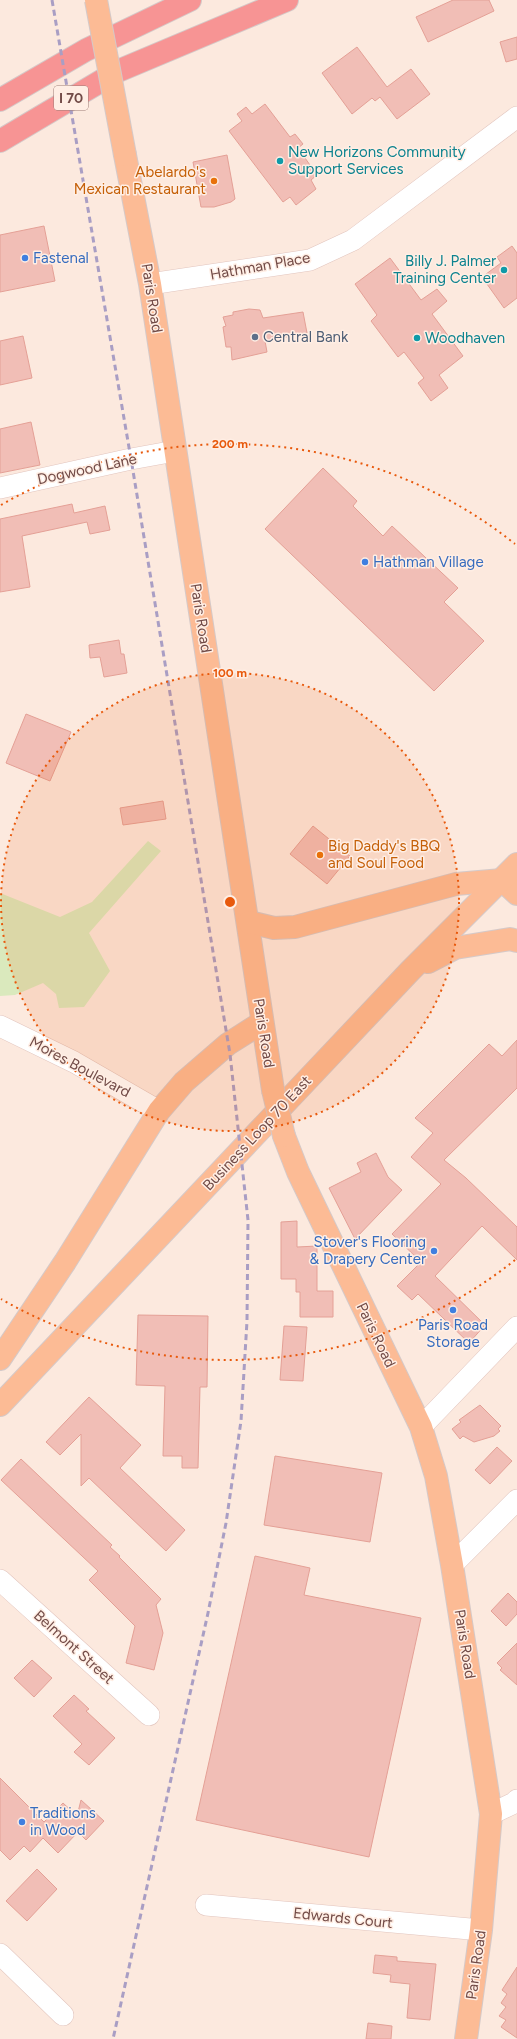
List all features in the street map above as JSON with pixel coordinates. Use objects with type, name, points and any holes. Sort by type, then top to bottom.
[{"type":"highway","name":"I 70","points":[[0,100],[86,50],[190,0]]},
{"type":"highway","name":"I 70","points":[[0,141],[118,70],[287,0]]},
{"type":"main road","name":"Paris Road","points":[[96,0],[150,284],[273,1090],[284,1136],[298,1172],[420,1427],[436,1476],[452,1565],[492,1814],[481,1930],[466,2039]]},
{"type":"main road","name":"Business Loop 70 East","points":[[0,1405],[410,971],[509,887],[517,864]]},
{"type":"main road","points":[[248,922],[274,928],[295,928],[456,884],[509,887]]},
{"type":"main road","points":[[410,971],[455,948],[510,939],[517,940]]},
{"type":"main road","points":[[0,1359],[65,1262],[159,1111],[184,1082],[228,1044],[262,1023]]},
{"type":"street","name":"Hathman Place","points":[[150,284],[310,260],[352,240],[517,117]]},
{"type":"street","name":"Dogwood Lane","points":[[0,488],[131,459],[175,452]]},
{"type":"street","name":"Mores Boulevard","points":[[0,1026],[74,1062],[159,1111]]},
{"type":"street","points":[[420,1427],[517,1327]]},
{"type":"street","points":[[452,1565],[517,1500]]},
{"type":"street","name":"Belmont Street","points":[[0,1580],[149,1715]]},
{"type":"street","points":[[492,1814],[516,1803]]},
{"type":"street","name":"Edwards Court","points":[[206,1905],[481,1930]]},
{"type":"street","points":[[0,1954],[63,2015]]},
{"type":"green space","points":[[148,841],[161,851],[89,933],[110,971],[84,1007],[59,1008],[56,994],[43,983],[15,995],[0,996],[0,893],[60,917],[92,902]]},
{"type":"building","points":[[453,0],[489,0],[494,11],[428,42],[416,17]]},
{"type":"building","points":[[517,37],[517,59],[506,62],[500,42]]},
{"type":"building","points":[[357,47],[387,87],[411,69],[430,94],[397,119],[380,97],[375,101],[372,98],[352,114],[322,73]]},
{"type":"building","name":"New Horizons Community Support Services","points":[[265,104],[290,137],[295,134],[303,144],[298,148],[317,175],[311,180],[316,189],[296,205],[290,197],[283,202],[229,131],[242,121],[237,114],[246,107],[252,114]]},
{"type":"building","name":"Abelardo's Mexican Restaurant","points":[[227,155],[235,199],[231,202],[214,207],[201,207],[193,162]]},
{"type":"building","name":"Fastenal","points":[[44,226],[55,281],[0,292],[0,235]]},
{"type":"building","name":"Billy J. Palmer Training Center","points":[[512,246],[517,253],[517,298],[504,308],[482,277],[501,263],[497,257]]},
{"type":"building","name":"Woodhaven","points":[[390,258],[421,300],[437,289],[447,301],[432,314],[463,356],[439,375],[448,388],[431,401],[418,383],[424,378],[404,352],[398,357],[371,321],[377,315],[355,284]]},
{"type":"building","name":"Central Bank","points":[[249,309],[260,310],[263,318],[303,312],[307,333],[265,341],[267,352],[232,360],[231,347],[226,347],[223,327],[226,326],[223,317],[233,315],[233,312]]},
{"type":"building","points":[[23,336],[32,378],[0,385],[0,341]]},
{"type":"building","points":[[31,422],[40,465],[0,473],[0,429]]},
{"type":"building","name":"Hathman Village","points":[[323,468],[357,501],[353,506],[383,536],[392,526],[458,588],[444,602],[484,641],[434,691],[265,529]]},
{"type":"building","points":[[72,504],[74,513],[105,506],[110,530],[90,534],[87,522],[22,536],[30,587],[0,592],[0,519]]},
{"type":"building","points":[[119,640],[121,654],[124,654],[127,673],[104,677],[100,657],[90,658],[89,645]]},
{"type":"building","points":[[26,714],[71,732],[50,781],[6,763]]},
{"type":"building","points":[[163,801],[166,819],[123,825],[120,808]]},
{"type":"building","name":"Big Daddy's BBQ and Soul Food","points":[[313,826],[350,856],[327,884],[290,854]]},
{"type":"building","points":[[517,1040],[517,1088],[444,1160],[466,1178],[517,1227],[517,1260],[482,1226],[435,1276],[485,1325],[469,1343],[418,1294],[412,1300],[397,1286],[421,1262],[392,1234],[441,1184],[411,1157],[433,1133],[415,1118],[489,1044],[502,1056]]},
{"type":"building","points":[[376,1153],[388,1177],[402,1190],[355,1239],[329,1188],[361,1172],[357,1163]]},
{"type":"building","points":[[297,1221],[297,1247],[317,1246],[317,1291],[333,1291],[333,1317],[300,1317],[300,1292],[296,1292],[296,1279],[281,1279],[281,1222]]},
{"type":"building","points":[[138,1315],[208,1316],[207,1387],[200,1387],[198,1468],[182,1468],[182,1456],[163,1456],[165,1386],[136,1385]]},
{"type":"building","points":[[284,1326],[307,1327],[303,1381],[280,1380]]},
{"type":"building","points":[[89,1397],[141,1445],[120,1468],[185,1530],[166,1551],[89,1478],[81,1486],[81,1434],[60,1455],[46,1442]]},
{"type":"building","points":[[480,1405],[501,1426],[498,1429],[500,1431],[494,1436],[474,1442],[463,1436],[460,1439],[452,1429],[461,1422],[459,1420]]},
{"type":"building","points":[[497,1447],[512,1461],[490,1484],[475,1470]]},
{"type":"building","points":[[275,1456],[382,1473],[370,1542],[264,1525]]},
{"type":"building","points":[[21,1459],[112,1545],[110,1547],[120,1556],[119,1557],[161,1599],[156,1605],[163,1633],[154,1670],[126,1663],[135,1626],[89,1580],[98,1571],[1,1480]]},
{"type":"building","points":[[255,1556],[310,1568],[304,1595],[421,1618],[369,1857],[196,1820]]},
{"type":"building","points":[[508,1593],[517,1602],[517,1614],[506,1626],[491,1611]]},
{"type":"building","points":[[517,1643],[517,1685],[500,1670],[502,1668],[497,1663]]},
{"type":"building","points":[[32,1660],[52,1678],[34,1697],[14,1678]]},
{"type":"building","points":[[74,1695],[89,1709],[86,1711],[115,1738],[89,1765],[74,1752],[82,1744],[53,1716]]},
{"type":"building","points":[[0,1778],[44,1822],[63,1803],[77,1816],[81,1800],[104,1821],[86,1840],[78,1832],[58,1853],[43,1838],[30,1852],[24,1846],[10,1860],[0,1850]]},
{"type":"building","points":[[37,1869],[57,1889],[27,1921],[6,1901]]},
{"type":"building","points":[[375,1955],[397,1957],[397,1961],[436,1964],[430,2020],[407,2018],[410,1984],[390,1982],[391,1975],[373,1973]]},
{"type":"building","points":[[517,1967],[517,2038],[501,2027],[506,2020],[499,2016],[506,2007],[501,2003],[507,1994],[502,1990]]},
{"type":"building","points":[[368,2023],[392,2026],[391,2039],[366,2039]]},
{"type":"railway","points":[[52,0],[131,459],[230,1054],[248,1220],[247,1321],[241,1421],[226,1523],[208,1613],[113,2039]]},
{"type":"place","name":"New Horizons Community Support Services","points":[[280,161]]},
{"type":"place","name":"Abelardo's Mexican Restaurant","points":[[214,181]]},
{"type":"place","name":"Fastenal","points":[[25,258]]},
{"type":"place","name":"Billy J. Palmer Training Center","points":[[504,270]]},
{"type":"place","name":"Central Bank","points":[[255,337]]},
{"type":"place","name":"Woodhaven","points":[[417,338]]},
{"type":"place","name":"Hathman Village","points":[[365,562]]},
{"type":"place","name":"Big Daddy's BBQ and Soul Food","points":[[320,855]]},
{"type":"place","name":"Stover's Flooring & Drapery Center","points":[[434,1251]]},
{"type":"place","name":"Paris Road Storage","points":[[453,1310]]},
{"type":"place","name":"Traditions in Wood","points":[[22,1822]]}]
